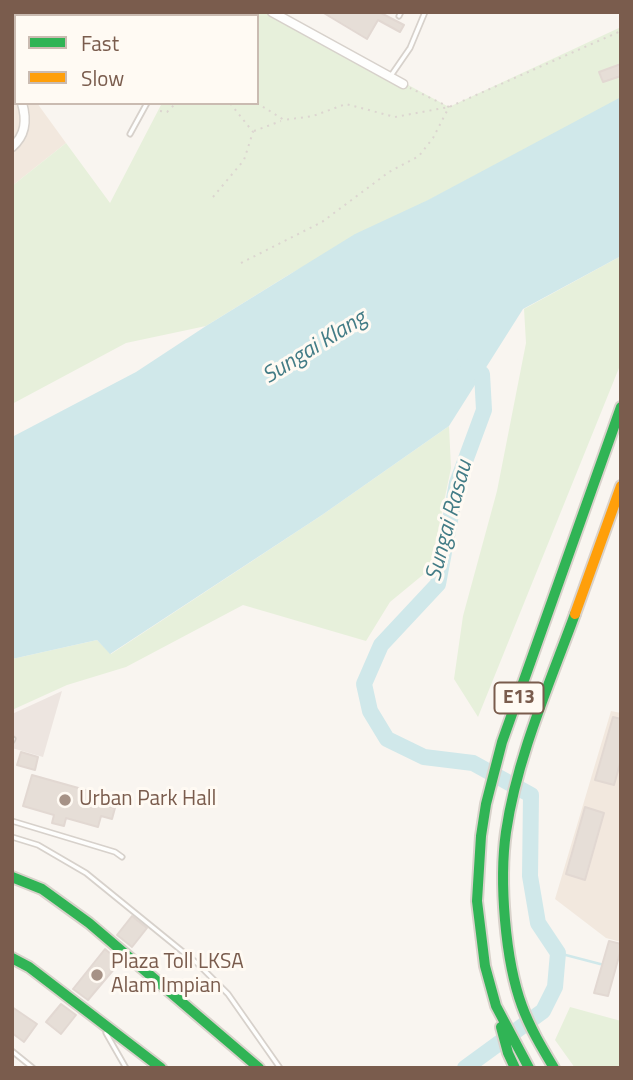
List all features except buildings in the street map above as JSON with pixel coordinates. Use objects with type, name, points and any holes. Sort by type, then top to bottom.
[{"type":"highway","name":"E13","points":[[529,1068],[494,998],[479,922],[478,860],[485,807],[503,740],[621,407]]},
{"type":"highway","name":"E13","points":[[554,1067],[536,1038],[522,1006],[512,971],[503,897],[506,833],[526,747],[621,486]]},
{"type":"highway","points":[[12,877],[42,889],[89,923],[259,1068]]},
{"type":"highway","points":[[12,958],[29,967],[161,1068]]},
{"type":"highway","points":[[494,998],[508,1053],[515,1068]]},
{"type":"street","points":[[272,12],[403,84]]},
{"type":"street","points":[[12,147],[24,131],[26,117],[23,105]]},
{"type":"lane","points":[[390,77],[410,48],[425,12]]},
{"type":"lane","points":[[130,134],[146,105]]},
{"type":"lane","points":[[12,821],[116,852],[122,857]]},
{"type":"lane","points":[[12,837],[38,845],[86,873],[198,964],[228,993],[280,1068]]},
{"type":"lane","points":[[99,1021],[126,1068]]},
{"type":"lane","points":[[12,1051],[33,1068]]},
{"type":"path","points":[[253,132],[284,120],[313,116],[346,104],[395,117],[449,107],[621,31]]},
{"type":"path","points":[[403,84],[449,107]]},
{"type":"path","points":[[259,104],[284,120]]},
{"type":"path","points":[[160,111],[167,112],[174,105]]},
{"type":"path","points":[[232,105],[253,132]]},
{"type":"path","points":[[241,263],[322,222],[389,172],[419,156],[433,138],[449,107]]},
{"type":"path","points":[[214,198],[244,160],[253,132]]},
{"type":"shaded area","points":[[12,69],[14,105],[38,105],[66,143],[12,186]]},
{"type":"shaded area","points":[[62,691],[43,757],[12,748],[12,714]]},
{"type":"shaded area","points":[[611,711],[621,713],[621,942],[606,938],[555,899]]},
{"type":"green space","points":[[273,12],[449,107],[621,27],[621,98],[290,274],[206,326],[126,343],[12,404],[12,186],[66,143],[110,203],[161,105],[259,105],[259,14],[204,14]]},
{"type":"green space","points":[[621,256],[621,363],[478,717],[454,679],[463,616],[497,491],[526,343],[524,309]]},
{"type":"green space","points":[[449,426],[451,468],[430,569],[390,602],[366,641],[243,605],[126,667],[67,685],[12,710],[12,659],[97,640],[111,654],[322,515]]},
{"type":"green space","points":[[570,1007],[621,1021],[621,1068],[575,1068],[555,1040]]},
{"type":"water","name":"Sungai Klang","points":[[621,97],[621,256],[523,309],[449,426],[322,515],[110,654],[97,640],[12,659],[12,437],[136,372],[355,234],[428,200]]},
{"type":"waterway","name":"Sungai Rasau","points":[[465,360],[482,374],[484,410],[457,483],[438,584],[381,645],[364,684],[370,711],[387,739],[424,757],[473,763],[531,795],[530,876],[538,923],[558,953],[555,987],[543,1011],[465,1068]]},
{"type":"waterway","points":[[558,953],[604,965]]},
{"type":"traffic: fast","points":[[529,1068],[496,1006],[485,966],[477,901],[481,836],[502,742],[621,407]]},
{"type":"traffic: fast","points":[[554,1068],[529,1022],[516,987],[505,920],[503,873],[506,832],[518,776],[575,614]]},
{"type":"traffic: fast","points":[[12,877],[42,889],[89,923],[259,1068]]},
{"type":"traffic: fast","points":[[12,958],[29,967],[161,1068]]},
{"type":"traffic: fast","points":[[501,1027],[515,1068]]},
{"type":"traffic: slow","points":[[575,614],[621,486]]},
{"type":"place","name":"Urban Park Hall","points":[[65,800]]},
{"type":"place","name":"Plaza Toll LKSA Alam Impian","points":[[97,975]]}]
